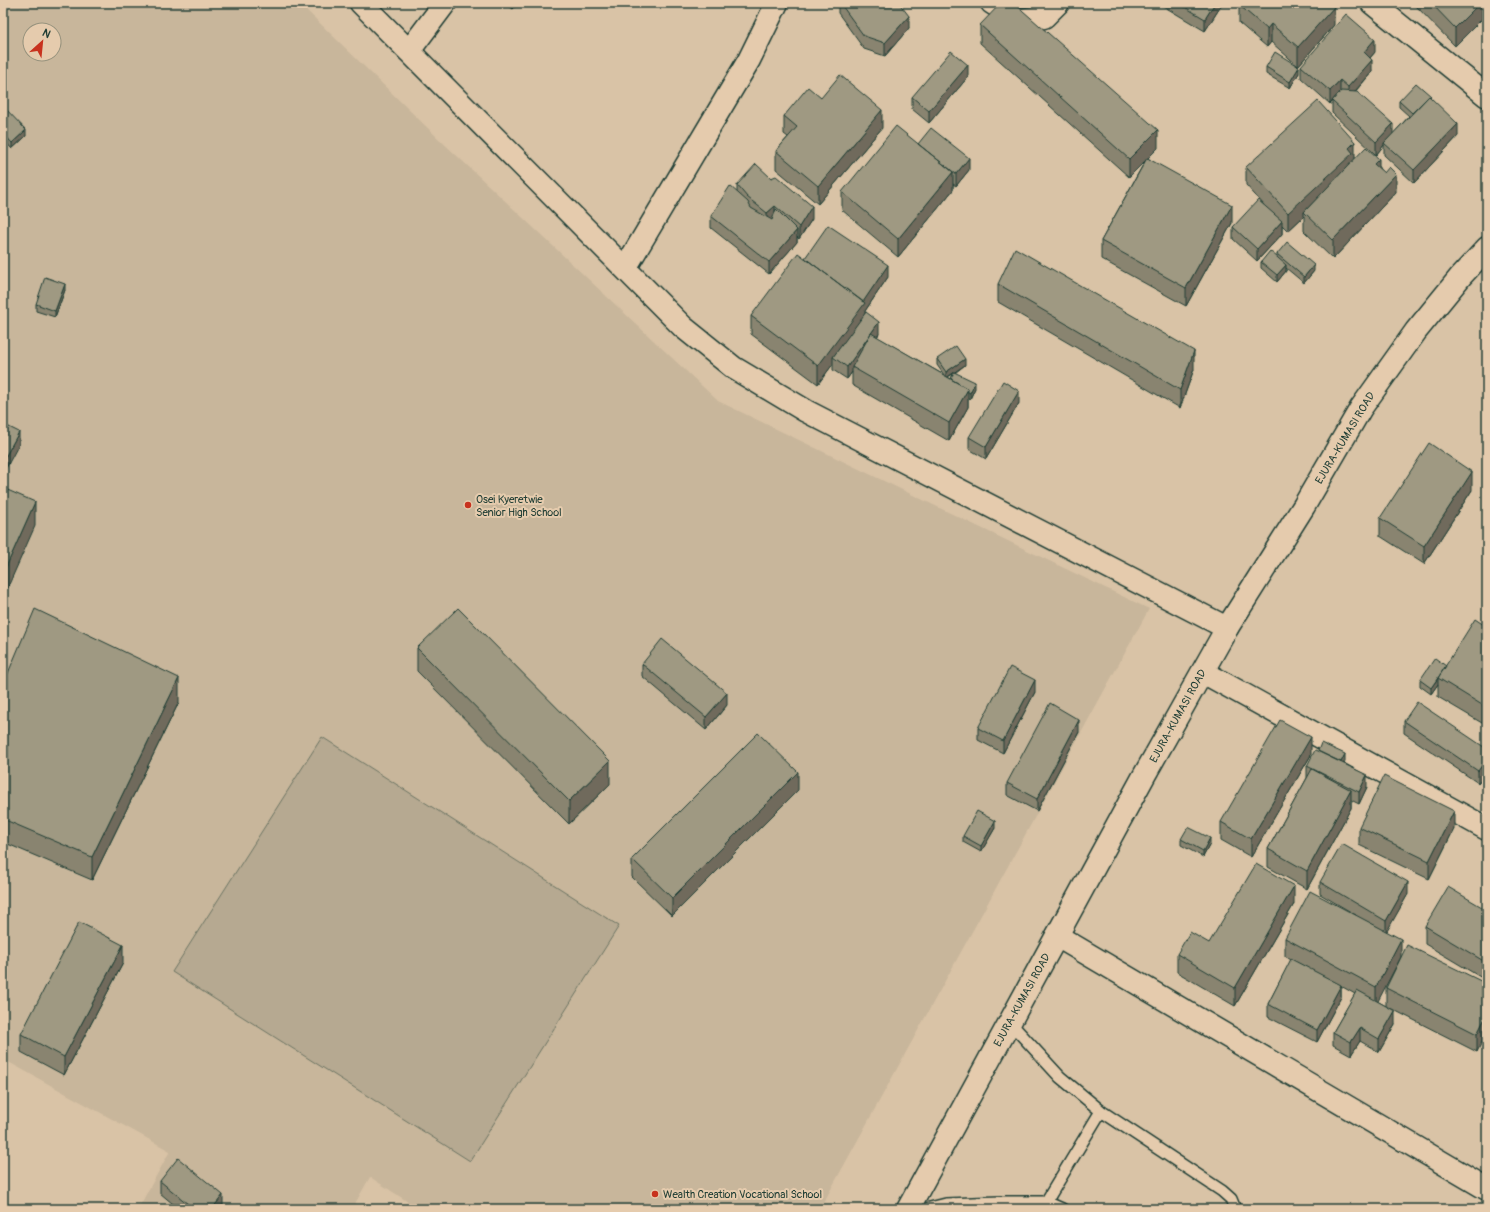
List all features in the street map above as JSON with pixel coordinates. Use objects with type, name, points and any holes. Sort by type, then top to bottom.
[{"type":"street","points":[[361,3],[684,326],[734,368],[806,411],[1227,628]]},
{"type":"street","points":[[409,51],[445,3]]},
{"type":"street","points":[[626,267],[749,60],[777,3]]},
{"type":"street","points":[[992,3],[1019,20],[1044,17],[1058,3]]},
{"type":"street","points":[[1372,3],[1487,96]]},
{"type":"street","name":"EJURA-KUMASI ROAD","points":[[908,1209],[1227,628],[1304,506],[1361,408],[1416,331],[1461,276],[1487,248]]},
{"type":"street","points":[[1203,672],[1487,829]]},
{"type":"street","points":[[1057,936],[1487,1189]]},
{"type":"lane","points":[[1009,1025],[1015,1028],[1060,1077],[1101,1111],[1222,1191],[1232,1199],[1235,1209]]},
{"type":"lane","points":[[1046,1202],[1101,1111]]},
{"type":"lane","points":[[926,1209],[946,1204],[1046,1202],[1062,1209]]},
{"type":"shaded area","name":"Osei Kyeretwie Senior High School","points":[[3,3],[299,3],[439,139],[718,401],[1149,609],[820,1209],[419,1209],[370,1177],[352,1209],[138,1209],[170,1151],[3,1059]]},
{"type":"shaded area","points":[[322,737],[619,926],[470,1161],[172,972]]},
{"type":"building","points":[[840,3],[899,3],[909,16],[885,43],[864,36]]},
{"type":"building","points":[[1001,3],[1014,3],[1158,130],[1129,159],[980,25]]},
{"type":"building","points":[[1178,3],[1215,3],[1205,19]]},
{"type":"building","points":[[1241,3],[1330,3],[1334,7],[1298,47],[1271,24],[1267,29],[1239,5]]},
{"type":"building","points":[[1431,3],[1480,3],[1455,28]]},
{"type":"building","points":[[1346,14],[1375,39],[1364,52],[1372,60],[1348,87],[1340,80],[1330,91],[1301,66]]},
{"type":"building","points":[[951,51],[968,65],[929,111],[912,97]]},
{"type":"building","points":[[1275,52],[1299,67],[1290,82],[1266,67]]},
{"type":"building","points":[[840,75],[882,110],[818,186],[776,151],[797,127],[784,116],[808,87],[821,98]]},
{"type":"building","points":[[1416,83],[1431,96],[1429,96],[1412,113],[1399,101]]},
{"type":"building","points":[[1341,91],[1357,92],[1393,124],[1376,142],[1332,101]]},
{"type":"building","points":[[1429,96],[1458,124],[1414,170],[1384,143]]},
{"type":"building","points":[[1318,101],[1355,142],[1349,148],[1353,153],[1288,213],[1246,167]]},
{"type":"building","points":[[3,106],[26,130],[12,143],[3,133]]},
{"type":"building","points":[[896,126],[953,172],[898,239],[842,192]]},
{"type":"building","points":[[931,128],[969,158],[956,174],[918,144]]},
{"type":"building","points":[[1366,147],[1379,159],[1374,164],[1384,173],[1389,167],[1396,174],[1333,240],[1304,212]]},
{"type":"building","points":[[1147,158],[1232,205],[1186,288],[1101,241]]},
{"type":"building","points":[[756,164],[771,178],[776,176],[812,206],[799,227],[775,206],[767,213],[747,197],[737,185]]},
{"type":"building","points":[[730,186],[748,202],[751,208],[772,220],[776,209],[797,230],[769,262],[711,216]]},
{"type":"building","points":[[1258,200],[1282,221],[1257,249],[1233,227]]},
{"type":"building","points":[[828,225],[888,265],[863,302],[805,258]]},
{"type":"building","points":[[1287,242],[1314,265],[1304,277],[1277,254]]},
{"type":"building","points":[[1015,248],[1194,351],[1180,390],[998,284]]},
{"type":"building","points":[[1270,251],[1286,265],[1277,275],[1261,262]]},
{"type":"building","points":[[798,253],[865,303],[818,366],[751,316]]},
{"type":"building","points":[[45,277],[65,284],[55,311],[36,304]]},
{"type":"building","points":[[866,312],[879,322],[847,367],[833,357]]},
{"type":"building","points":[[871,333],[968,389],[949,423],[852,367]]},
{"type":"building","points":[[956,346],[965,359],[946,372],[937,359]]},
{"type":"building","points":[[954,372],[975,382],[970,393],[968,392],[968,389],[951,379]]},
{"type":"building","points":[[1003,381],[1019,391],[986,447],[969,437]]},
{"type":"building","points":[[3,424],[19,432],[3,461]]},
{"type":"building","points":[[1429,443],[1472,472],[1424,546],[1380,518]]},
{"type":"building","points":[[3,488],[35,502],[3,574]]},
{"type":"building","points":[[458,608],[610,761],[569,801],[417,648]]},
{"type":"building","points":[[35,609],[179,678],[92,857],[3,819],[3,685]]},
{"type":"building","points":[[1475,619],[1487,627],[1487,708],[1438,678]]},
{"type":"building","points":[[662,639],[727,693],[706,717],[642,664]]},
{"type":"building","points":[[1435,658],[1446,666],[1431,688],[1420,680]]},
{"type":"building","points":[[1010,667],[1035,680],[1003,741],[978,728]]},
{"type":"building","points":[[1417,702],[1487,749],[1487,758],[1478,771],[1404,721]]},
{"type":"building","points":[[1050,703],[1079,720],[1037,799],[1007,783]]},
{"type":"building","points":[[1280,720],[1311,737],[1251,839],[1221,822]]},
{"type":"building","points":[[758,733],[798,772],[672,898],[632,859]]},
{"type":"building","points":[[1321,743],[1345,754],[1341,762],[1318,751]]},
{"type":"building","points":[[1315,750],[1367,775],[1359,792],[1307,766]]},
{"type":"building","points":[[1312,769],[1351,790],[1307,871],[1268,849]]},
{"type":"building","points":[[1384,776],[1454,811],[1429,861],[1359,827]]},
{"type":"building","points":[[977,811],[995,821],[981,846],[963,836]]},
{"type":"building","points":[[1188,827],[1210,838],[1203,851],[1181,839]]},
{"type":"building","points":[[1342,844],[1408,882],[1386,921],[1320,882]]},
{"type":"building","points":[[1256,864],[1294,886],[1235,988],[1177,954],[1190,932],[1209,943]]},
{"type":"building","points":[[1448,887],[1487,910],[1487,963],[1425,926]]},
{"type":"building","points":[[1310,891],[1401,939],[1376,987],[1285,938]]},
{"type":"building","points":[[79,922],[123,945],[64,1057],[21,1034]]},
{"type":"building","points":[[1407,945],[1487,984],[1487,1014],[1477,1034],[1386,988]]},
{"type":"building","points":[[1291,959],[1341,985],[1317,1030],[1268,1004]]},
{"type":"building","points":[[1357,990],[1395,1011],[1379,1039],[1360,1028],[1351,1042],[1333,1032]]},
{"type":"building","points":[[178,1158],[223,1195],[212,1209],[194,1209],[160,1181]]},
{"type":"place","name":"Osei Kyeretwie Senior High School","points":[[468,505]]},
{"type":"place","name":"Wealth Creation Vocational School","points":[[655,1194]]}]
